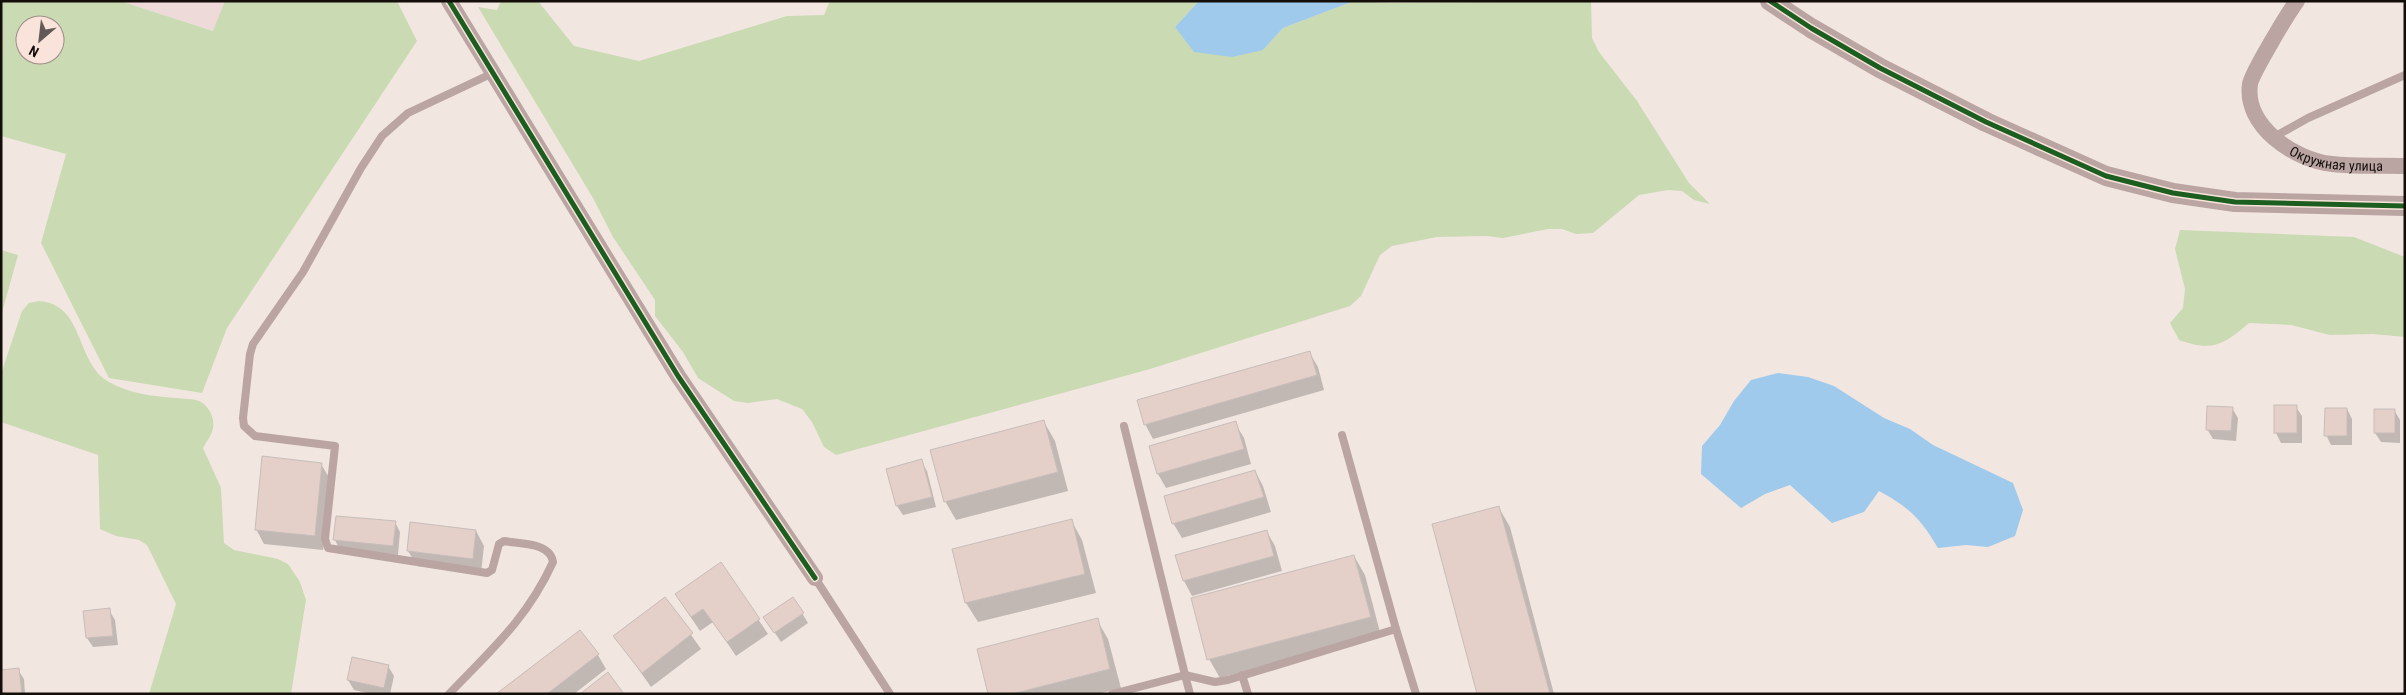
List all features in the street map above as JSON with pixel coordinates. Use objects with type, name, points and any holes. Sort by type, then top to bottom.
[{"type":"street","points":[[449,1],[678,376],[815,578]]},
{"type":"street","points":[[1770,1],[1811,28],[1880,68],[1986,122],[2106,176],[2172,194],[2234,202],[2405,206]]},
{"type":"street","name":"Окружная улица","points":[[2297,1],[2250,82],[2249,100],[2255,114],[2274,137],[2299,153],[2331,164],[2405,166]]},
{"type":"lane","points":[[449,694],[527,611],[539,593],[553,562],[548,552],[542,547],[504,542],[499,544],[492,570],[487,573],[328,548],[325,539],[335,446],[255,436],[244,426],[243,418],[250,354],[253,344],[303,272],[373,149],[394,124],[408,114],[493,73]]},
{"type":"lane","points":[[2274,137],[2308,118],[2405,75]]},
{"type":"lane","points":[[1124,426],[1190,694]]},
{"type":"lane","points":[[1342,435],[1416,694]]},
{"type":"lane","points":[[815,578],[890,694]]},
{"type":"lane","points":[[1112,694],[1185,675],[1215,682],[1242,676],[1396,629]]},
{"type":"lane","points":[[1242,676],[1248,694]]},
{"type":"shaded area","points":[[120,1],[225,1],[214,31]]},
{"type":"green space","points":[[1,1],[120,1],[213,31],[225,1],[397,1],[417,41],[227,328],[202,393],[109,378],[41,243],[66,154],[1,136]]},
{"type":"green space","points":[[501,1],[538,1],[574,46],[639,61],[787,16],[824,15],[830,1],[1199,1],[1175,27],[1263,50],[1283,28],[1354,1],[1390,3],[1591,1],[1592,38],[1599,52],[1637,101],[1689,183],[1710,204],[1694,200],[1682,191],[1668,190],[1639,195],[1593,233],[1576,234],[1562,229],[1548,229],[1503,238],[1487,236],[1437,237],[1392,246],[1380,255],[1361,296],[1350,306],[1150,369],[836,455],[824,447],[812,422],[802,409],[777,399],[748,403],[734,401],[698,378],[683,352],[655,316],[655,300],[613,237],[593,198],[478,7],[497,10]]},
{"type":"green space","points":[[2180,230],[2354,237],[2405,257],[2405,337],[2373,334],[2330,335],[2291,325],[2249,323],[2232,337],[2209,346],[2191,344],[2179,340],[2170,323],[2183,308],[2185,289],[2175,249]]},
{"type":"green space","points":[[1,250],[18,255],[1,316]]},
{"type":"green space","points":[[39,301],[54,305],[65,312],[90,362],[98,373],[109,382],[141,394],[195,400],[204,404],[209,410],[213,420],[213,428],[203,448],[221,488],[224,543],[234,550],[278,559],[288,564],[300,582],[306,600],[291,694],[149,694],[176,604],[147,545],[139,540],[116,536],[100,529],[98,455],[1,422],[1,374],[22,311],[29,303]]},
{"type":"water","points":[[1199,1],[1354,1],[1283,28],[1263,50],[1232,57],[1194,52],[1175,27]]},
{"type":"water","points":[[1778,373],[1808,377],[1834,386],[1884,418],[1910,429],[1933,445],[2013,483],[2023,510],[2015,536],[1988,547],[1966,545],[1938,548],[1920,521],[1899,503],[1879,491],[1864,512],[1832,523],[1790,485],[1765,494],[1741,508],[1701,474],[1702,446],[1720,425],[1734,401],[1751,380]]},
{"type":"building","points":[[1310,351],[1317,375],[1144,425],[1137,400]]},
{"type":"building","points":[[2274,405],[2297,405],[2297,433],[2274,433]]},
{"type":"building","points":[[2207,406],[2233,407],[2231,431],[2206,430]]},
{"type":"building","points":[[2325,408],[2347,408],[2347,436],[2324,436]]},
{"type":"building","points":[[2374,409],[2395,409],[2395,433],[2374,433]]},
{"type":"building","points":[[1044,420],[1058,472],[944,502],[930,450]]},
{"type":"building","points":[[1236,421],[1244,449],[1157,474],[1149,446]]},
{"type":"building","points":[[262,456],[322,463],[315,536],[255,530]]},
{"type":"building","points":[[922,459],[932,497],[896,506],[886,469]]},
{"type":"building","points":[[1255,470],[1264,497],[1172,524],[1164,496]]},
{"type":"building","points":[[1499,506],[1550,694],[1477,694],[1432,524]]},
{"type":"building","points":[[336,516],[396,521],[393,546],[333,540]]},
{"type":"building","points":[[1072,519],[1085,574],[965,603],[952,549]]},
{"type":"building","points":[[410,522],[476,530],[473,559],[407,551]]},
{"type":"building","points":[[1267,530],[1274,556],[1183,581],[1175,555]]},
{"type":"building","points":[[1354,555],[1371,617],[1207,660],[1191,598]]},
{"type":"building","points":[[721,562],[760,619],[727,642],[703,609],[691,617],[675,594]]},
{"type":"building","points":[[665,597],[693,633],[642,673],[613,636]]},
{"type":"building","points":[[793,597],[804,613],[774,633],[763,617]]},
{"type":"building","points":[[110,608],[113,636],[86,638],[83,611]]},
{"type":"building","points":[[1098,618],[1110,669],[1012,694],[988,694],[977,649]]},
{"type":"building","points":[[580,630],[599,654],[547,694],[496,694]]},
{"type":"building","points":[[352,657],[389,665],[384,688],[347,680]]},
{"type":"building","points":[[19,668],[22,694],[1,694],[1,670]]},
{"type":"building","points":[[608,672],[624,694],[580,694]]},
{"type":"cycle path","points":[[449,1],[678,376],[815,578]]},
{"type":"cycle path","points":[[1770,1],[1811,28],[1880,68],[1986,122],[2106,176],[2173,193],[2235,202],[2405,206]]}]
